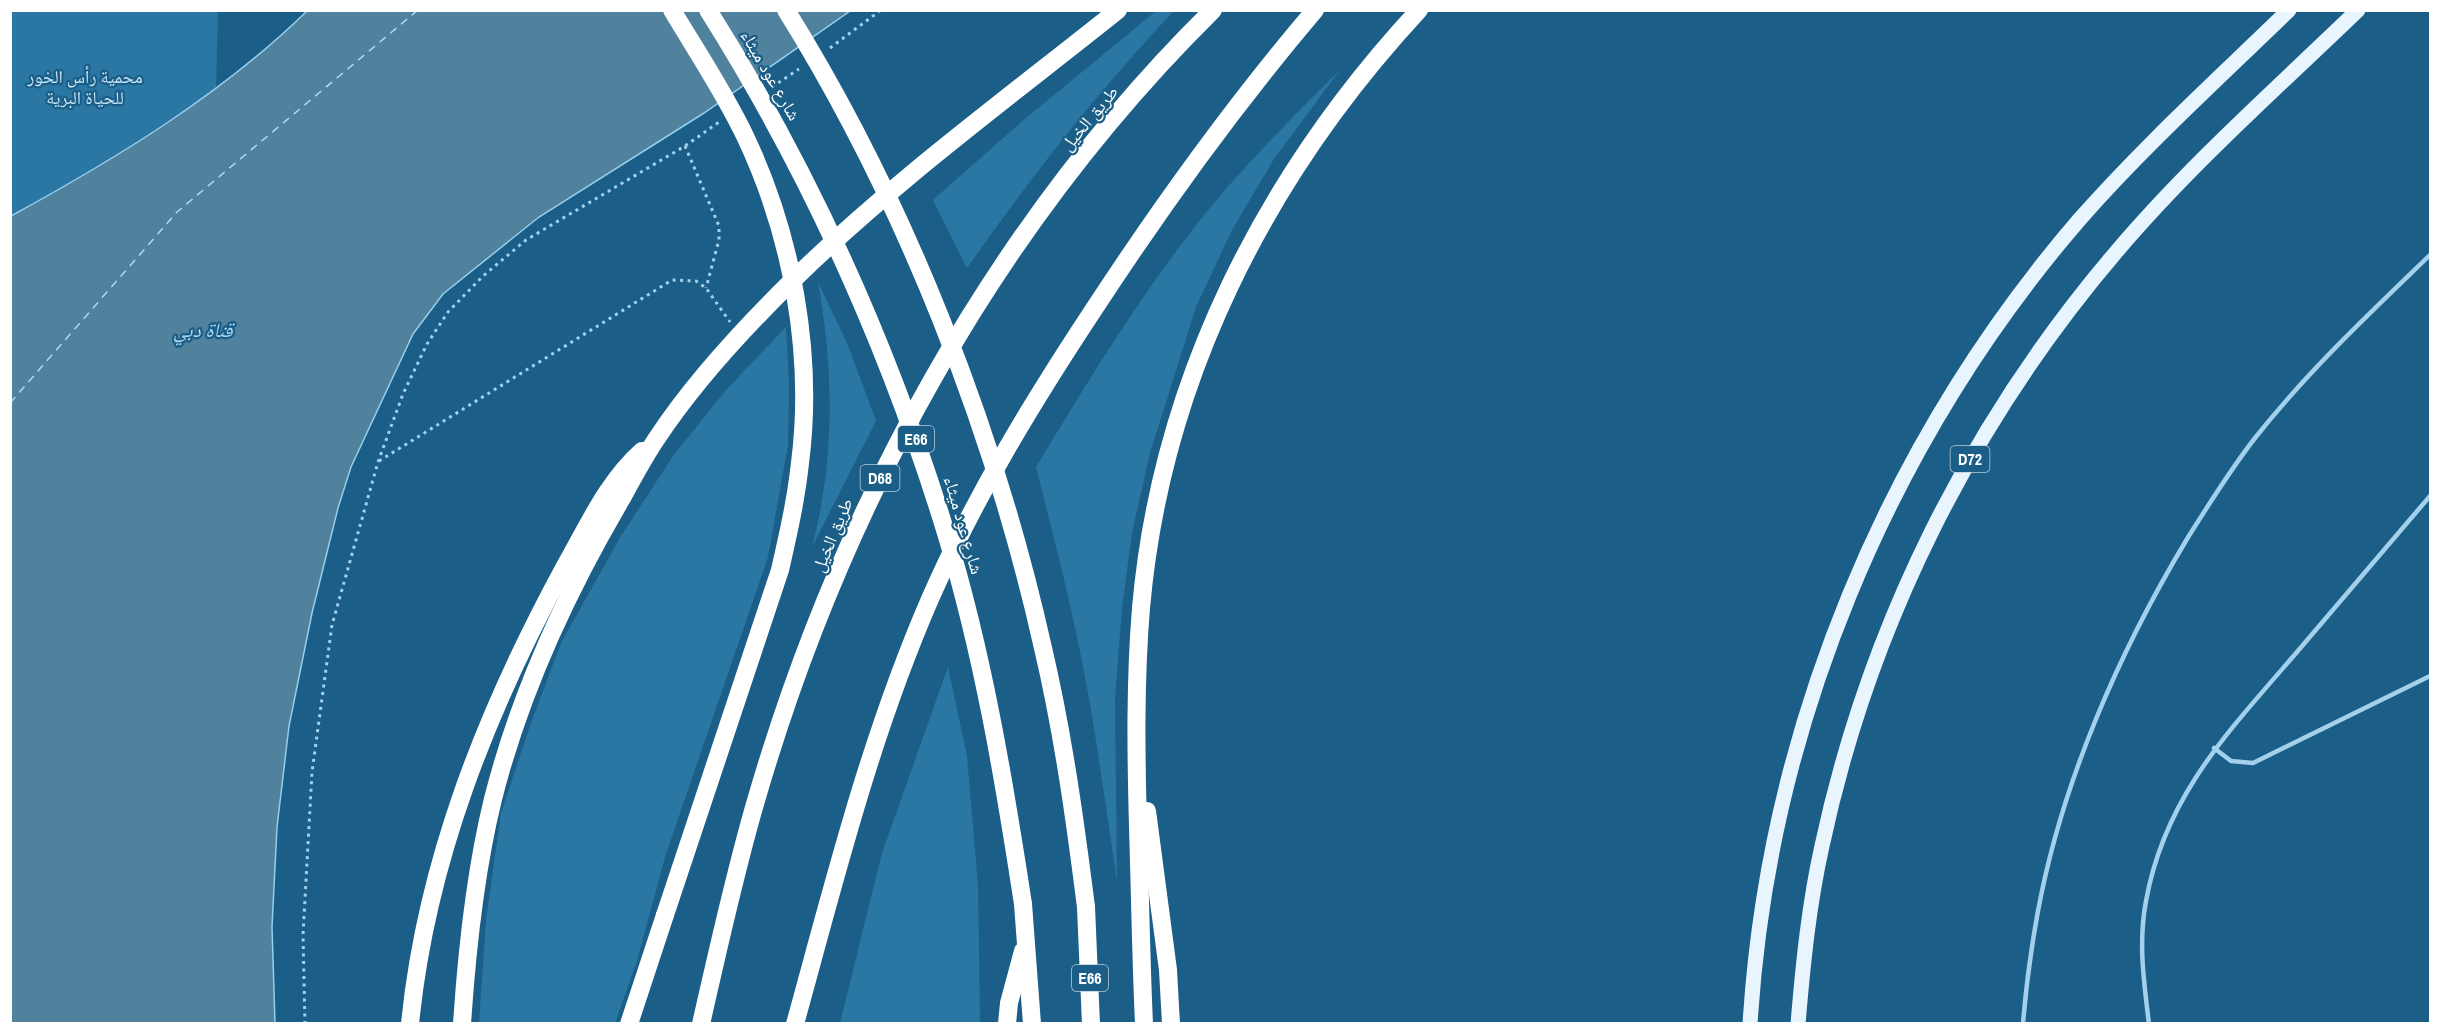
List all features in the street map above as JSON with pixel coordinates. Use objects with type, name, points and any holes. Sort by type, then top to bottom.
[{"type":"highway","points":[[629,1023],[780,570],[792,516],[800,461],[804,405],[801,350],[794,295],[783,240],[766,188],[745,136],[719,87],[672,10]]},
{"type":"highway","name":"شارع عود ميثاء","points":[[708,10],[747,72],[808,183],[861,297],[908,415],[947,535],[978,658],[1004,781],[1023,904],[1032,1023]]},
{"type":"highway","name":"E66","points":[[786,10],[865,153],[921,272],[969,394],[1010,520],[1043,647],[1069,776],[1089,933],[1091,1023]]},
{"type":"highway","points":[[462,1023],[467,947],[479,867],[493,800],[512,733],[535,669],[562,606],[594,544],[657,438],[740,335],[791,282],[852,225],[1118,10]]},
{"type":"highway","name":"طريق الخيل","points":[[701,1023],[755,804],[784,712],[820,616],[860,520],[903,430],[996,277],[1068,176],[1132,98],[1213,10]]},
{"type":"highway","points":[[795,1023],[845,838],[873,746],[930,599],[982,492],[1041,390],[1148,226],[1238,104],[1315,10]]},
{"type":"highway","points":[[1144,1023],[1136,689],[1141,606],[1155,511],[1179,418],[1211,328],[1248,249],[1276,198],[1329,118],[1358,80],[1419,10]]},
{"type":"highway","points":[[410,1023],[424,935],[441,862],[461,796],[487,726],[542,610],[610,489],[629,463],[657,438]]},
{"type":"highway","points":[[1137,780],[1147,809],[1152,839],[1172,1023]]},
{"type":"highway","points":[[1089,933],[1104,1023]]},
{"type":"highway","points":[[1007,1023],[1017,971],[1027,941]]},
{"type":"main road","name":"D72","points":[[1750,1023],[1767,882],[1785,792],[1800,736],[1829,648],[1858,573],[1911,466],[1971,363],[2012,305],[2071,230],[2119,176],[2289,10]]},
{"type":"main road","name":"D72","points":[[1798,1023],[1811,906],[1821,848],[1851,734],[1869,678],[1908,580],[1973,453],[2010,393],[2050,335],[2118,250],[2191,171],[2358,10]]},
{"type":"lane","points":[[2022,1023],[2036,922],[2051,853],[2068,798],[2110,686],[2164,577],[2228,473],[2254,438],[2310,373],[2430,255]]},
{"type":"lane","points":[[2150,1023],[2142,959],[2146,899],[2162,844],[2191,784],[2214,748],[2430,496]]},
{"type":"lane","points":[[2214,748],[2231,761],[2253,763],[2430,676]]},
{"type":"path","points":[[830,48],[881,10]]},
{"type":"path","points":[[772,87],[801,68]]},
{"type":"path","points":[[305,1023],[303,935],[312,772],[332,625],[378,462],[403,394],[422,354],[448,312],[483,276],[526,240],[685,146],[723,120]]},
{"type":"path","points":[[685,146],[719,226],[719,240],[706,288]]},
{"type":"path","points":[[378,462],[672,280],[696,281],[706,288],[740,335]]},
{"type":"green space","name":"محمية رأس الخور للحياة البرية","points":[[11,11],[218,11],[216,90],[172,120],[11,250]]},
{"type":"green space","points":[[1156,11],[1174,11],[1066,135],[967,268],[933,200],[1020,123]]},
{"type":"green space","points":[[1340,70],[1274,159],[1232,230],[1196,307],[1150,453],[1132,533],[1122,608],[1115,698],[1117,881],[1084,674],[1036,467],[1120,332],[1189,234],[1244,168]]},
{"type":"green space","points":[[818,282],[847,343],[876,421],[812,547],[825,481],[830,415],[827,349]]},
{"type":"green space","points":[[786,327],[789,385],[788,445],[768,557],[665,857],[637,961],[615,1023],[479,1023],[486,920],[501,813],[561,643],[621,536],[673,456],[726,390]]},
{"type":"green space","points":[[948,667],[967,756],[978,885],[980,1023],[840,1023],[882,853]]},
{"type":"water","name":"قناة دبي","points":[[307,11],[850,11],[704,113],[539,217],[443,294],[413,334],[351,467],[338,508],[312,613],[289,726],[277,827],[272,927],[275,1023],[11,1024],[11,216],[129,148],[204,97],[274,42]]},
{"type":"ferry route","points":[[10,403],[177,212],[418,10]]}]
